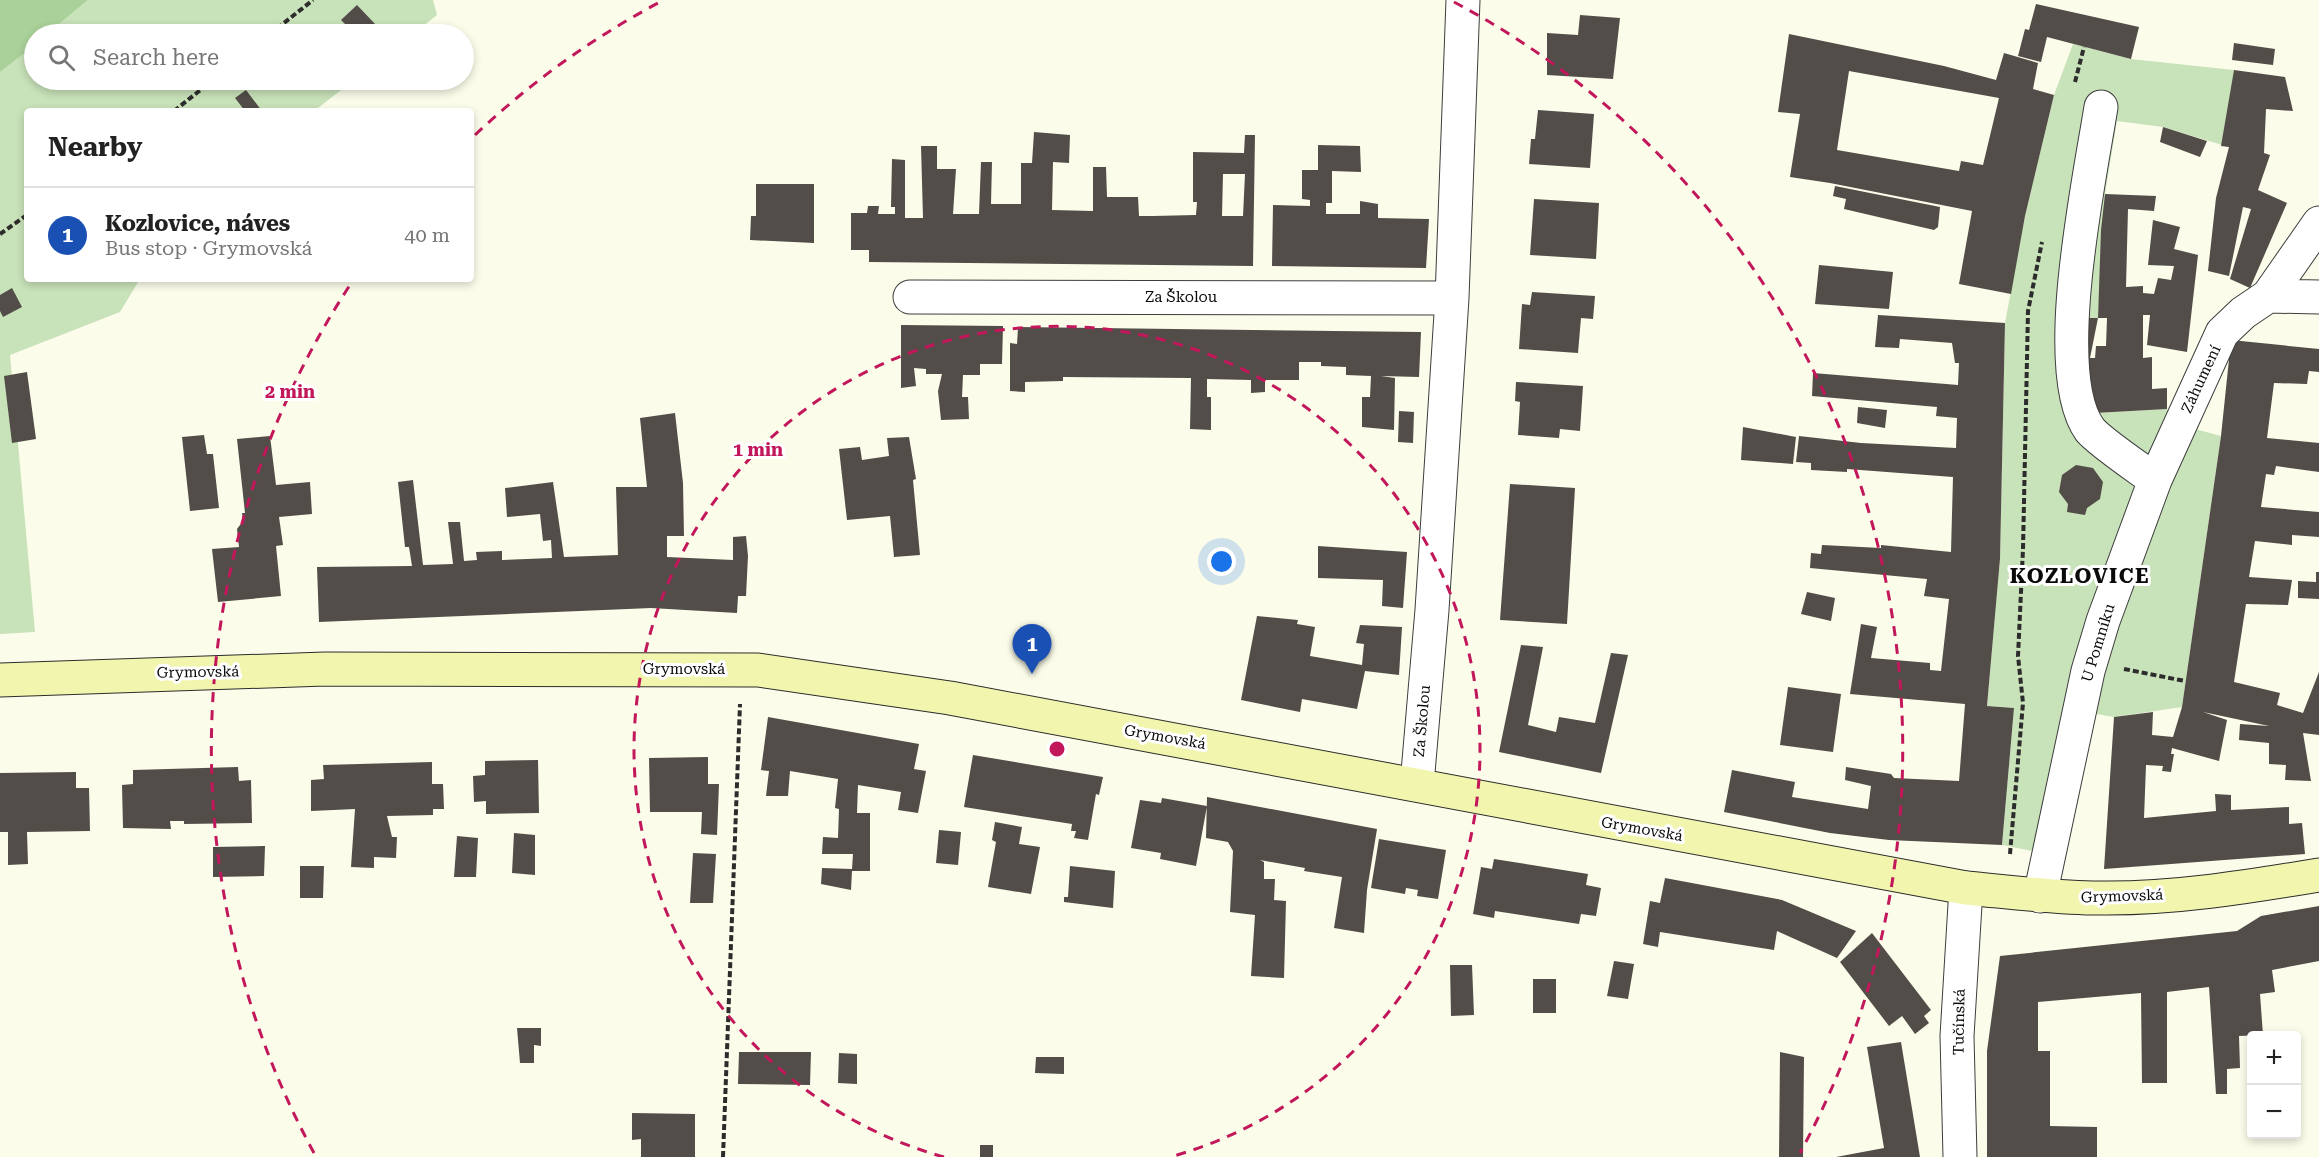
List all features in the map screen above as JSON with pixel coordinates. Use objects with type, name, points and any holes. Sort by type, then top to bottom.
[{"type":"main road","name":"Grymovská","points":[[0,680],[325,669],[758,670],[950,698],[1966,888],[2040,896],[2141,897],[2247,887],[2319,875]]},
{"type":"street","name":"Za Školou","points":[[1417,784],[1432,610],[1452,298],[1463,0]]},
{"type":"street","points":[[2101,106],[2072,308],[2072,381],[2090,430],[2155,480]]},
{"type":"street","name":"Záhumení","points":[[2155,480],[2222,333],[2243,313],[2268,296],[2319,223]]},
{"type":"street","points":[[2268,296],[2319,297]]},
{"type":"street","name":"Za Školou","points":[[910,297],[1452,298]]},
{"type":"street","name":"U Pomníku","points":[[2040,896],[2088,671],[2103,621],[2155,480]]},
{"type":"street","name":"Tučínská","points":[[1960,1157],[1957,1036],[1966,888]]},
{"type":"path","points":[[283,24],[313,0]]},
{"type":"path","points":[[2074,89],[2084,47]]},
{"type":"path","points":[[178,108],[200,90]]},
{"type":"path","points":[[0,234],[24,217]]},
{"type":"path","points":[[2010,854],[2023,703],[2018,656],[2023,549],[2028,311],[2044,233]]},
{"type":"path","points":[[2112,667],[2185,681]]},
{"type":"path","points":[[723,1157],[741,670]]},
{"type":"green space","points":[[0,0],[88,0],[59,24],[24,24],[24,54],[0,72]]},
{"type":"green space","points":[[88,0],[433,0],[437,15],[426,24],[59,24]]},
{"type":"green space","points":[[2073,44],[2131,59],[2234,70],[2229,147],[2163,127],[2117,121],[2105,194],[2098,318],[2083,318],[2095,413],[2167,409],[2195,429],[2221,436],[2182,707],[2114,717],[2079,711],[2049,854],[2002,845],[2014,708],[1987,706],[2000,559],[2005,323],[2025,216],[2054,95]]},
{"type":"green space","points":[[24,54],[24,90],[341,90],[318,108],[24,108],[24,282],[138,282],[120,312],[10,355],[35,632],[0,634],[0,72]]},
{"type":"building","points":[[2036,4],[2139,27],[2131,59],[2047,37],[2041,62],[2018,56],[2025,29],[2029,30]]},
{"type":"building","points":[[357,5],[375,24],[345,24],[341,20]]},
{"type":"building","points":[[1580,15],[1620,18],[1613,79],[1547,75],[1547,33],[1578,35]]},
{"type":"building","points":[[1789,34],[1944,66],[1996,80],[2004,53],[2038,63],[2033,89],[2054,95],[2025,216],[2011,294],[1959,284],[1972,211],[1790,177],[1800,114],[1778,112]],"holes":[[[1849,71],[1999,98],[1983,165],[1961,161],[1959,171],[1837,150]]]},
{"type":"building","points":[[2234,43],[2275,49],[2273,65],[2232,60]]},
{"type":"building","points":[[2234,70],[2285,77],[2293,111],[2266,109],[2264,153],[2270,155],[2258,190],[2287,203],[2250,288],[2230,279],[2251,209],[2243,207],[2229,276],[2208,271],[2216,198],[2229,147],[2221,146]]},
{"type":"building","points":[[246,90],[260,108],[243,108],[235,98]]},
{"type":"building","points":[[1538,110],[1594,114],[1590,168],[1529,164],[1531,139],[1535,139]]},
{"type":"building","points":[[2163,127],[2207,141],[2200,157],[2160,142]]},
{"type":"building","points":[[1034,132],[1070,135],[1069,163],[1053,162],[1052,210],[1093,211],[1093,167],[1106,167],[1107,197],[1138,197],[1139,216],[1196,215],[1197,202],[1193,202],[1193,152],[1244,153],[1245,135],[1255,135],[1253,266],[869,262],[869,250],[851,250],[851,213],[867,213],[868,206],[879,206],[878,214],[895,214],[895,207],[891,207],[892,159],[905,160],[905,218],[923,218],[921,146],[937,146],[937,169],[956,169],[953,214],[979,214],[981,162],[992,162],[991,204],[1021,204],[1021,163],[1032,163]],"holes":[[[1223,174],[1245,174],[1243,216],[1222,216]]]},
{"type":"building","points":[[1318,145],[1360,146],[1361,172],[1332,171],[1332,203],[1326,203],[1326,214],[1360,214],[1360,201],[1378,204],[1378,218],[1429,219],[1426,268],[1272,266],[1273,205],[1310,206],[1310,200],[1302,199],[1302,170],[1318,170]]},
{"type":"building","points":[[756,184],[814,184],[814,243],[750,240],[751,216],[756,216]]},
{"type":"building","points":[[1835,186],[1940,207],[1938,227],[1934,230],[1844,209],[1846,199],[1833,196]]},
{"type":"building","points":[[2105,194],[2156,196],[2154,211],[2128,209],[2126,287],[2143,286],[2143,293],[2154,294],[2158,278],[2171,280],[2174,266],[2148,265],[2153,220],[2180,227],[2174,249],[2198,255],[2187,352],[2147,345],[2150,315],[2143,315],[2143,358],[2152,357],[2152,389],[2167,388],[2167,409],[2095,413],[2083,318],[2098,318],[2101,230]],"holes":[[[2098,318],[2107,318],[2106,346],[2096,346],[2095,358],[2090,358]]]},
{"type":"building","points":[[1534,199],[1599,203],[1596,259],[1530,255]]},
{"type":"building","points":[[1819,265],[1893,272],[1889,309],[1815,304]]},
{"type":"building","points":[[12,288],[22,307],[3,317],[0,311],[0,295]]},
{"type":"building","points":[[1532,292],[1595,296],[1593,319],[1581,318],[1578,353],[1519,349],[1522,304],[1530,305]]},
{"type":"building","points":[[1878,315],[2005,323],[2000,559],[1987,706],[2014,708],[2002,845],[1889,840],[1830,833],[1724,812],[1732,770],[1795,782],[1792,797],[1868,809],[1871,786],[1845,780],[1846,767],[1891,774],[1894,778],[1959,781],[1965,704],[1850,694],[1861,624],[1877,627],[1871,658],[1930,663],[1930,670],[1941,671],[1949,599],[1924,596],[1927,579],[1810,568],[1811,553],[1821,554],[1822,545],[1881,548],[1881,545],[1951,552],[1953,477],[1847,469],[1847,472],[1811,470],[1811,463],[1796,462],[1799,436],[1861,443],[1956,448],[1957,418],[1936,416],[1937,407],[1812,396],[1813,373],[1958,385],[1959,363],[1955,363],[1952,343],[1900,339],[1899,348],[1875,347]]},
{"type":"building","points":[[901,325],[1003,326],[1002,364],[980,364],[980,375],[963,375],[962,397],[968,397],[969,419],[941,420],[938,391],[942,374],[926,374],[926,369],[914,368],[916,386],[901,388]]},
{"type":"building","points":[[1018,327],[1421,332],[1419,377],[1381,376],[1395,378],[1394,430],[1362,427],[1362,397],[1370,397],[1371,376],[1346,375],[1346,367],[1321,366],[1321,362],[1299,362],[1299,380],[1265,380],[1265,392],[1251,393],[1251,380],[1207,379],[1207,397],[1211,397],[1211,430],[1190,429],[1191,378],[1063,377],[1063,381],[1025,382],[1025,392],[1010,391],[1010,343],[1017,344]]},
{"type":"building","points":[[2231,340],[2319,349],[2319,372],[2309,371],[2307,384],[2274,383],[2267,438],[2319,443],[2319,472],[2276,466],[2274,475],[2266,474],[2261,507],[2319,512],[2319,537],[2292,535],[2292,545],[2255,541],[2249,577],[2292,580],[2288,605],[2246,604],[2234,682],[2280,693],[2277,705],[2303,713],[2319,672],[2319,735],[2303,733],[2311,781],[2285,780],[2286,765],[2269,764],[2269,743],[2239,740],[2240,724],[2269,726],[2203,712],[2227,720],[2219,761],[2172,748],[2171,754],[2174,754],[2171,772],[2162,771],[2163,766],[2146,765],[2144,818],[2216,811],[2215,794],[2231,795],[2231,810],[2289,807],[2289,824],[2302,823],[2305,854],[2104,869],[2114,717],[2153,712],[2152,735],[2173,737],[2182,707],[2221,436]]},
{"type":"building","points":[[27,372],[36,439],[12,443],[4,376]]},
{"type":"building","points":[[1516,382],[1583,386],[1580,431],[1560,429],[1559,438],[1518,435],[1520,402],[1515,401]]},
{"type":"building","points":[[1858,407],[1887,410],[1885,428],[1857,423]]},
{"type":"building","points":[[1399,411],[1414,412],[1413,443],[1398,442]]},
{"type":"building","points":[[675,413],[683,483],[684,536],[667,536],[667,557],[733,560],[733,537],[746,536],[748,556],[746,596],[738,596],[737,613],[651,608],[319,622],[317,567],[412,566],[409,547],[405,547],[398,482],[413,480],[423,565],[453,564],[448,522],[460,522],[464,561],[477,560],[476,552],[502,551],[502,560],[552,558],[551,540],[543,541],[540,514],[507,517],[505,488],[553,482],[564,557],[618,555],[616,487],[647,487],[640,418]]},
{"type":"building","points":[[1743,427],[1796,437],[1793,464],[1741,460]]},
{"type":"building","points":[[204,435],[207,454],[213,454],[219,508],[190,511],[182,437]]},
{"type":"building","points":[[270,436],[276,485],[310,482],[312,514],[279,517],[283,545],[276,546],[281,596],[218,602],[212,549],[239,547],[237,529],[243,521],[242,513],[245,513],[237,439]]},
{"type":"building","points":[[909,437],[916,479],[913,480],[920,555],[894,557],[890,516],[847,520],[839,449],[860,447],[862,460],[889,456],[887,438]]},
{"type":"building","points":[[2076,465],[2093,468],[2103,482],[2100,499],[2087,508],[2085,515],[2067,512],[2068,504],[2059,492],[2062,475]]},
{"type":"building","points":[[1510,484],[1575,488],[1567,624],[1500,620]]},
{"type":"building","points":[[1318,546],[1407,552],[1403,608],[1382,606],[1383,580],[1318,578]]},
{"type":"building","points":[[2316,572],[2319,572],[2319,599],[2298,598],[2298,581],[2316,582]]},
{"type":"building","points":[[1807,592],[1835,598],[1831,621],[1801,614]]},
{"type":"building","points":[[1257,616],[1298,620],[1297,624],[1315,627],[1310,656],[1362,665],[1364,644],[1356,643],[1360,625],[1402,627],[1399,675],[1365,671],[1357,709],[1302,699],[1300,712],[1241,700]]},
{"type":"building","points":[[1521,645],[1543,647],[1528,725],[1556,732],[1559,717],[1595,723],[1611,653],[1628,655],[1601,773],[1499,752]]},
{"type":"building","points":[[1788,687],[1841,694],[1833,752],[1780,745]]},
{"type":"building","points":[[768,717],[919,744],[914,769],[926,771],[918,813],[898,810],[901,792],[858,785],[857,813],[870,813],[870,871],[852,871],[851,890],[821,884],[822,868],[852,869],[853,854],[822,854],[823,837],[838,838],[839,809],[835,808],[838,779],[790,771],[788,796],[766,796],[769,771],[761,770]]},
{"type":"building","points":[[973,755],[1103,777],[1099,795],[1096,794],[1088,840],[1074,838],[1076,831],[1071,831],[1072,824],[964,807]]},
{"type":"building","points":[[708,757],[708,784],[719,784],[717,835],[701,834],[702,812],[650,812],[649,758]]},
{"type":"building","points":[[538,760],[539,813],[486,814],[486,801],[474,802],[473,776],[485,775],[485,761]]},
{"type":"building","points":[[432,762],[432,784],[443,784],[444,809],[433,809],[433,815],[387,816],[392,837],[397,837],[396,858],[374,857],[374,868],[351,867],[355,809],[311,811],[311,780],[324,779],[323,765]]},
{"type":"building","points":[[238,767],[239,781],[251,780],[252,823],[184,824],[184,821],[170,821],[171,829],[123,828],[122,785],[133,784],[133,770]]},
{"type":"building","points":[[76,772],[76,788],[89,788],[90,831],[27,832],[28,864],[8,865],[8,832],[0,832],[0,773]]},
{"type":"building","points":[[1207,797],[1377,829],[1367,890],[1364,933],[1334,928],[1342,877],[1304,871],[1305,868],[1260,860],[1264,862],[1264,879],[1275,879],[1274,900],[1286,901],[1284,978],[1251,976],[1255,915],[1230,912],[1233,851],[1228,842],[1206,838]]},
{"type":"building","points":[[1162,798],[1207,806],[1196,866],[1160,859],[1161,853],[1131,848],[1140,800],[1161,803]]},
{"type":"building","points":[[995,822],[1022,827],[1019,844],[1040,847],[1031,894],[988,887],[996,842],[992,840]]},
{"type":"building","points":[[939,830],[961,832],[958,865],[936,863]]},
{"type":"building","points":[[514,833],[535,835],[535,875],[512,873]]},
{"type":"building","points":[[457,836],[478,838],[476,877],[454,877]]},
{"type":"building","points":[[1379,839],[1446,850],[1438,899],[1417,896],[1418,890],[1406,888],[1405,894],[1371,888]]},
{"type":"building","points":[[265,846],[264,876],[213,877],[213,847]]},
{"type":"building","points":[[693,853],[716,854],[713,903],[690,903]]},
{"type":"building","points":[[1494,859],[1588,874],[1586,885],[1601,888],[1596,916],[1581,914],[1579,924],[1495,911],[1494,918],[1473,914],[1481,867],[1492,869]]},
{"type":"building","points":[[300,866],[324,866],[323,898],[300,898]]},
{"type":"building","points":[[1070,866],[1115,871],[1113,908],[1064,902],[1064,897],[1068,897]]},
{"type":"building","points":[[1665,878],[1782,900],[1856,931],[1837,958],[1777,931],[1774,950],[1660,932],[1658,947],[1643,944],[1650,901],[1660,903]]},
{"type":"building","points":[[2319,906],[2319,961],[2272,970],[2275,992],[2260,994],[2263,1031],[2247,1031],[2247,1036],[2239,1036],[2240,1068],[2227,1069],[2227,1094],[2216,1094],[2209,987],[2167,992],[2167,1083],[2142,1083],[2141,993],[2038,1002],[2038,1051],[2050,1051],[2050,1126],[2097,1127],[2097,1157],[1987,1157],[1987,1051],[2000,956],[2237,931],[2261,916]]},
{"type":"building","points":[[1872,933],[1931,1010],[1924,1016],[1929,1023],[1915,1034],[1902,1016],[1889,1026],[1840,962]]},
{"type":"building","points":[[1614,961],[1634,964],[1628,999],[1607,996]]},
{"type":"building","points":[[1450,965],[1472,965],[1474,1015],[1451,1016]]},
{"type":"building","points":[[1533,979],[1556,979],[1556,1013],[1533,1013]]},
{"type":"building","points":[[517,1028],[541,1028],[541,1046],[534,1045],[534,1063],[520,1063]]},
{"type":"building","points":[[1901,1042],[1920,1157],[1836,1157],[1884,1148],[1867,1047]]},
{"type":"building","points":[[739,1052],[811,1052],[810,1085],[738,1084]]},
{"type":"building","points":[[1780,1052],[1804,1057],[1803,1157],[1779,1157]]},
{"type":"building","points":[[839,1053],[857,1054],[857,1084],[838,1083]]},
{"type":"building","points":[[1036,1057],[1064,1057],[1064,1074],[1035,1073]]},
{"type":"building","points":[[632,1113],[695,1114],[695,1157],[641,1157],[641,1139],[632,1140]]},
{"type":"building","points":[[980,1145],[993,1145],[993,1157],[980,1157]]},
{"type":"place","name":"Kozlovice, náves","points":[[1032,674]]},
{"type":"district","name":"KOZLOVICE","points":[[2080,576]]}]
